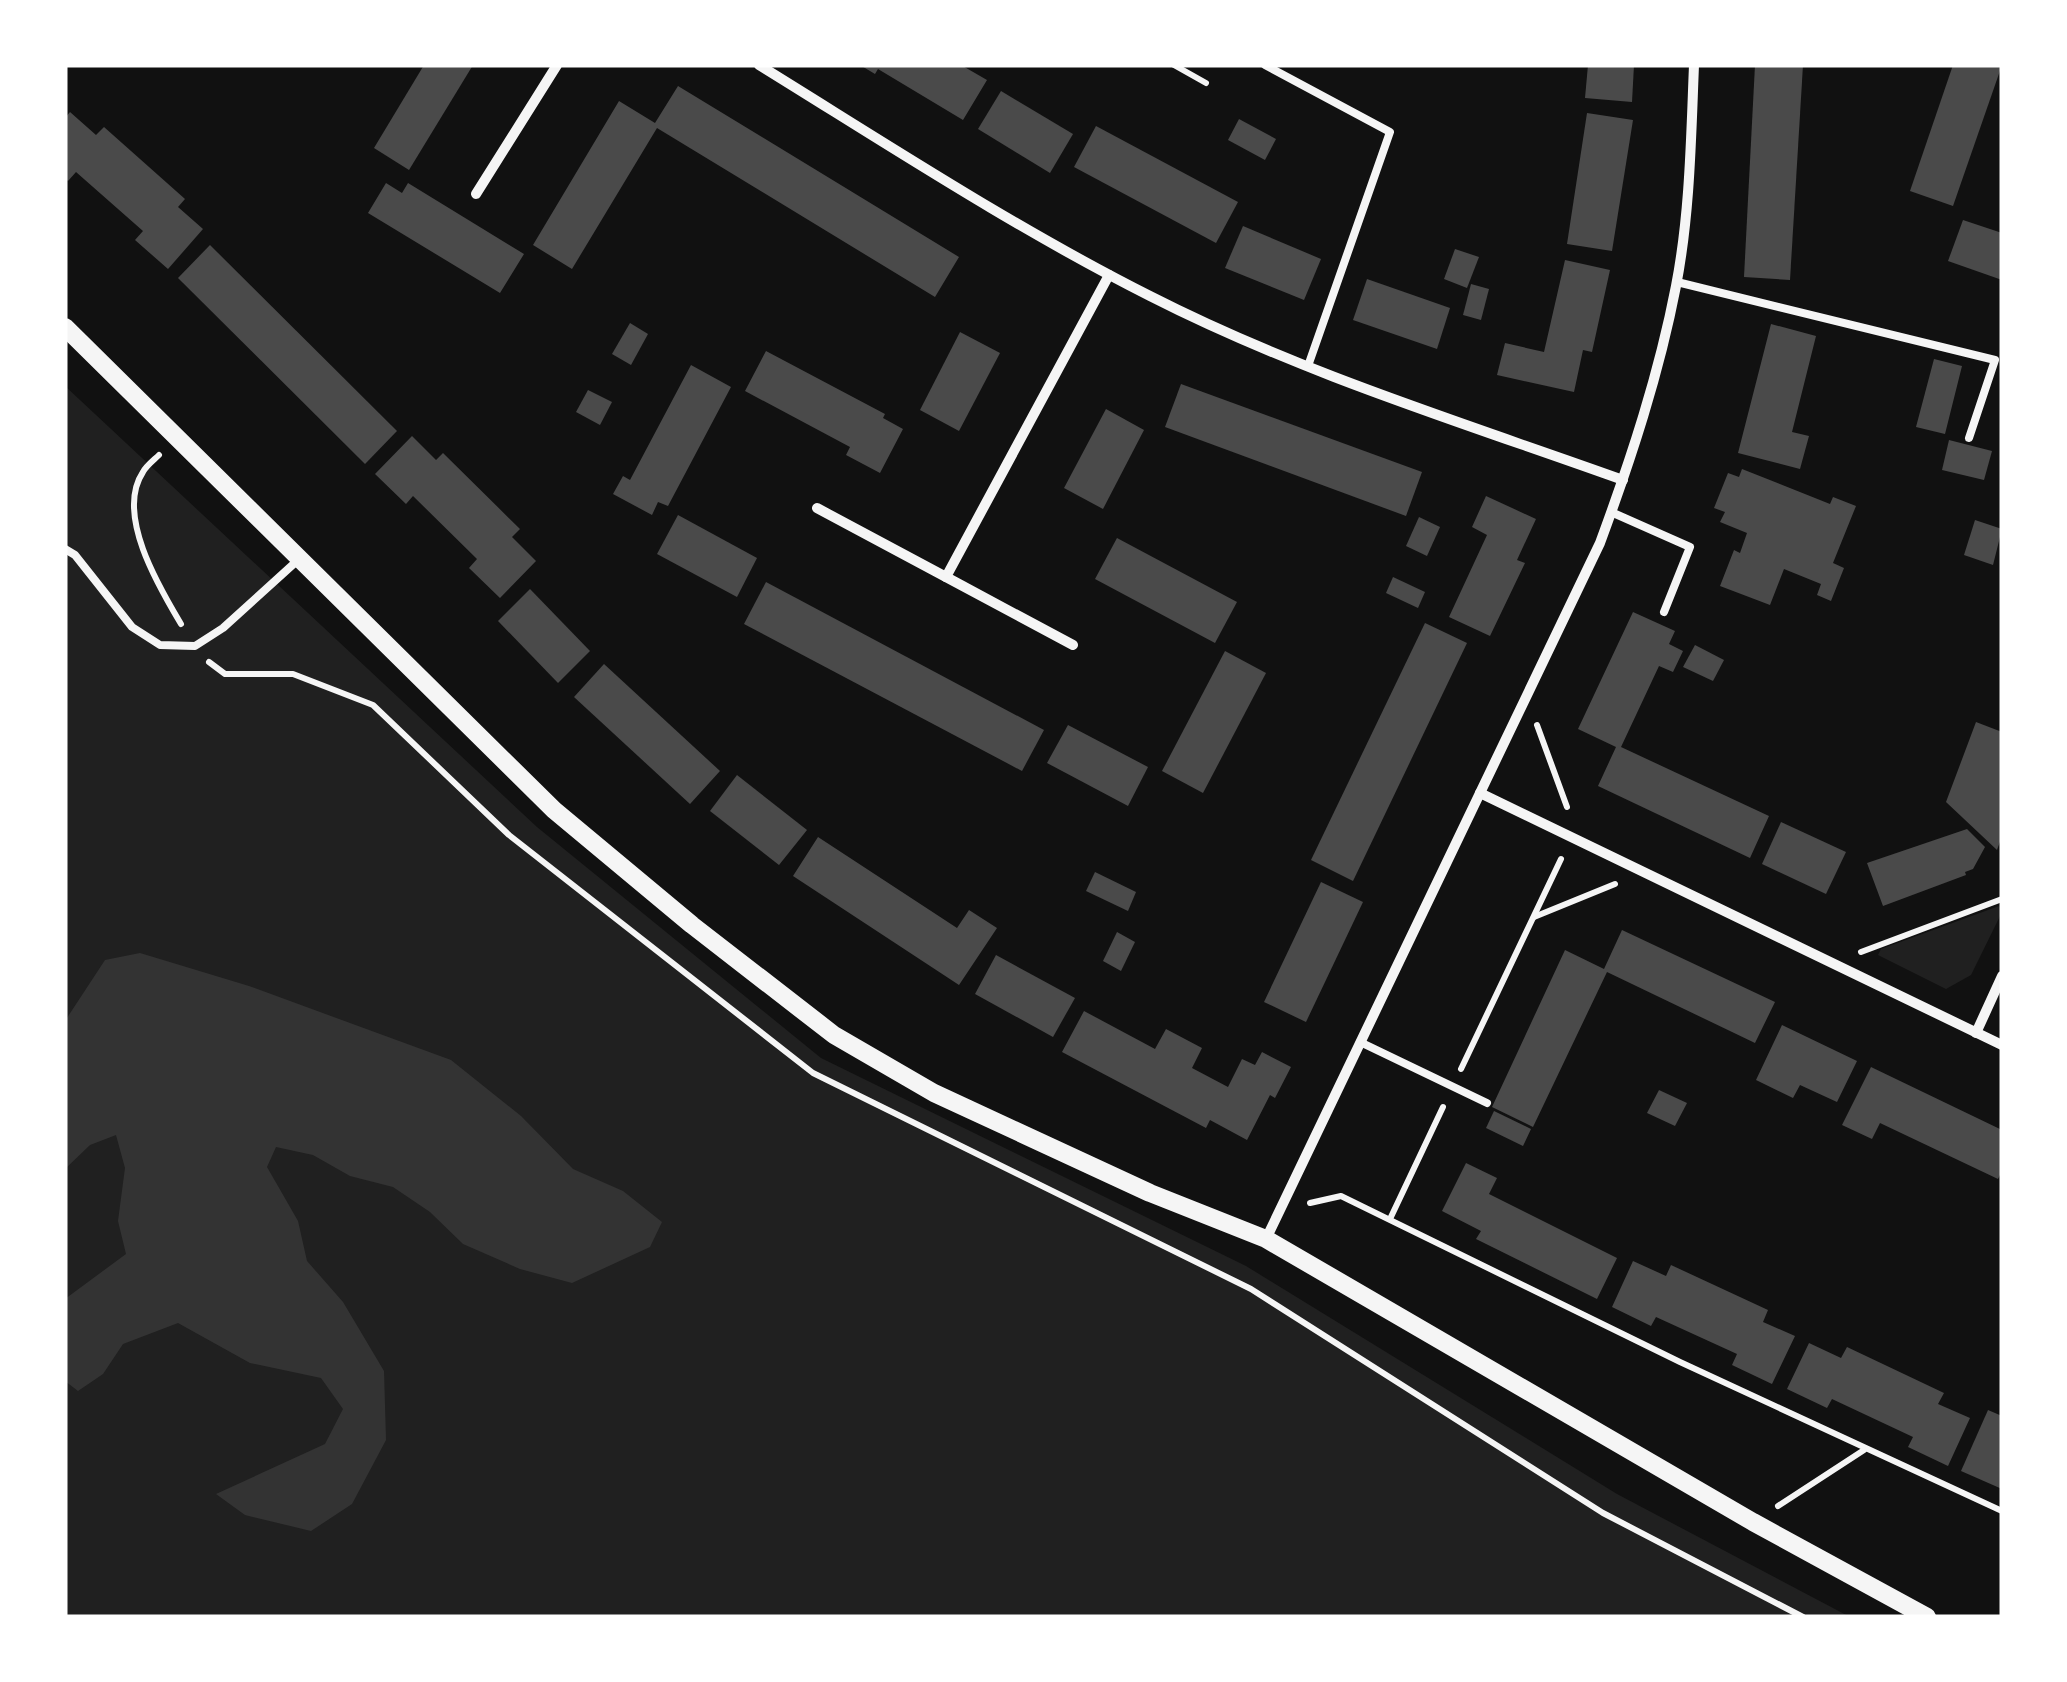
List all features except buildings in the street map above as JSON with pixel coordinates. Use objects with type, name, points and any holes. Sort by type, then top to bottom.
[{"type":"street","points":[[476,194],[557,65]]},
{"type":"street","points":[[758,65],[1110,275],[1257,346],[1623,480]]},
{"type":"street","points":[[1266,1240],[1480,793],[1623,480],[1658,366],[1677,282],[1689,178],[1694,65]]},
{"type":"street","points":[[946,577],[1110,275]]},
{"type":"street","points":[[65,326],[554,810],[692,925],[834,1035],[950,1100],[1150,1192],[1266,1240],[1753,1522],[1927,1617]]},
{"type":"street","points":[[817,508],[1073,645]]},
{"type":"street","points":[[1480,793],[2002,1045]]},
{"type":"street","points":[[1976,1033],[2002,976]]},
{"type":"lane","points":[[1264,65],[1390,132],[1308,366]]},
{"type":"lane","points":[[1677,282],[1996,360],[1969,438]]},
{"type":"lane","points":[[1611,512],[1690,546],[1664,612]]},
{"type":"lane","points":[[65,549],[75,556],[132,627],[160,645],[195,646],[223,628],[301,556]]},
{"type":"lane","points":[[1360,1042],[1486,1103]]},
{"type":"path","points":[[1174,65],[1206,83]]},
{"type":"path","points":[[163,452],[143,472],[135,493],[134,518],[148,562],[195,646]]},
{"type":"path","points":[[1390,1219],[1533,918],[1575,839],[1526,694]]},
{"type":"path","points":[[1533,918],[1644,872]]},
{"type":"path","points":[[1831,963],[2002,899]]},
{"type":"path","points":[[1310,1203],[1340,1196],[1680,1362],[2002,1510]]},
{"type":"path","points":[[1753,1522],[1865,1449]]},
{"type":"shaded area","points":[[65,386],[537,827],[821,1058],[1246,1266],[1617,1494],[1850,1617],[65,1617]]},
{"type":"shaded area","points":[[1999,906],[2002,912],[1971,975],[1946,989],[1878,955],[1881,949]]},
{"type":"shaded area","points":[[140,953],[249,986],[451,1060],[521,1116],[573,1169],[623,1191],[662,1222],[650,1247],[572,1283],[520,1269],[463,1244],[430,1212],[393,1187],[350,1176],[313,1155],[276,1147],[267,1167],[298,1221],[307,1261],[343,1302],[384,1371],[386,1440],[352,1504],[311,1531],[245,1515],[216,1494],[325,1444],[343,1409],[321,1378],[250,1363],[178,1323],[123,1344],[103,1374],[78,1391],[65,1381],[65,1299],[126,1254],[118,1221],[125,1168],[116,1135],[90,1145],[65,1169],[65,1021],[105,960]]}]
